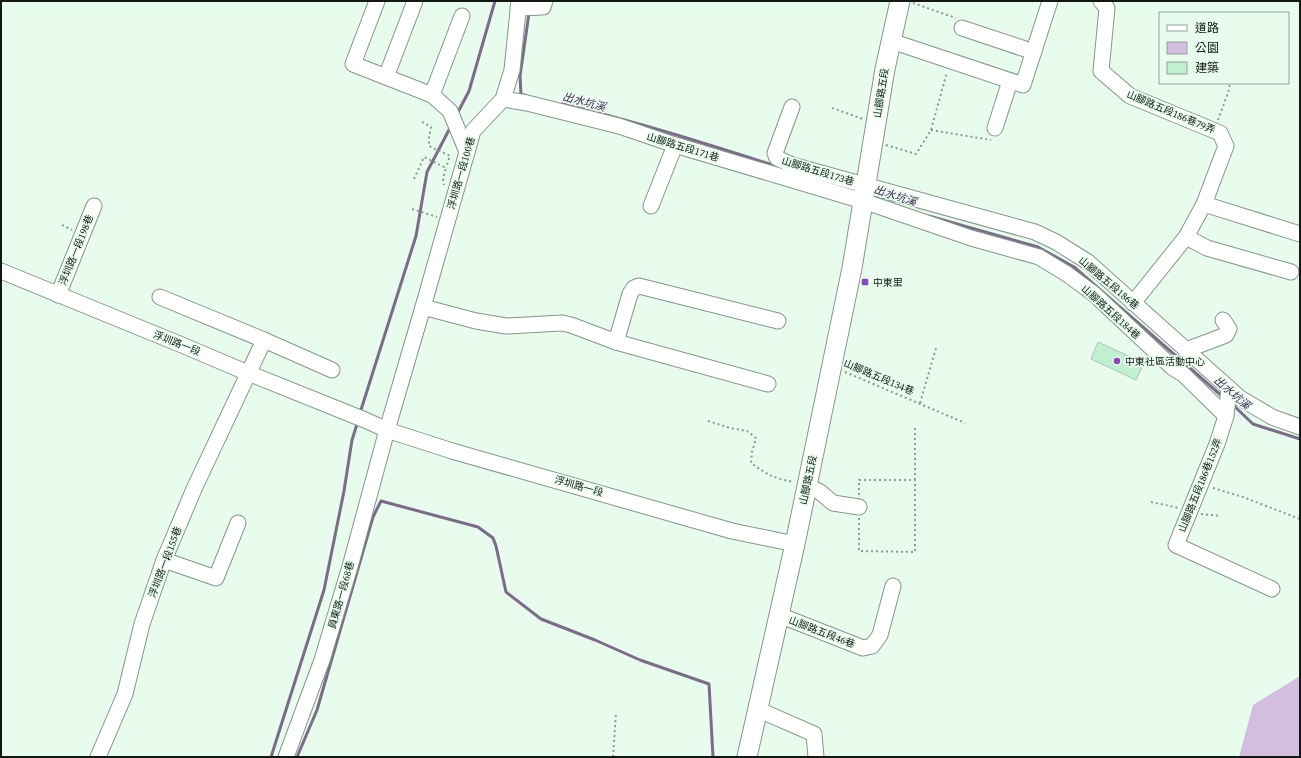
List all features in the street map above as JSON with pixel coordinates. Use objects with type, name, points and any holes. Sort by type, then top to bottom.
[{"type":"main road","name":"山腳路五段","points":[[747,757],[808,484],[852,268],[885,69],[900,1]]},
{"type":"street","points":[[377,1],[353,64],[432,95],[450,111],[467,152]]},
{"type":"street","points":[[386,77],[415,1]]},
{"type":"street","points":[[519,5],[542,7],[545,1]]},
{"type":"street","name":"山腳路五段186巷79弄","points":[[1101,1],[1107,8],[1101,71],[1130,96],[1220,133],[1226,146],[1204,204],[1186,237],[1133,303]]},
{"type":"street","points":[[891,41],[950,62],[1023,85],[1034,52],[1045,2]]},
{"type":"street","name":"浮圳路一段100巷","points":[[387,430],[473,131],[503,99],[512,70],[519,5]]},
{"type":"street","points":[[432,95],[462,16]]},
{"type":"street","points":[[959,23],[1034,52]]},
{"type":"street","points":[[996,135],[1010,81]]},
{"type":"street","name":"山腳路五段171巷","points":[[503,99],[527,103],[618,126],[675,145],[864,193]]},
{"type":"street","name":"山腳路五段173巷","points":[[792,107],[775,152],[777,158],[864,193]]},
{"type":"street","points":[[651,206],[675,145]]},
{"type":"street","name":"山腳路五段186巷","points":[[864,193],[1036,232],[1056,242],[1088,262],[1240,398],[1272,418],[1300,427]]},
{"type":"street","name":"山腳路五段184巷","points":[[864,193],[972,238],[1039,257],[1067,274],[1094,294],[1173,368],[1183,374],[1226,416]]},
{"type":"street","points":[[1204,204],[1300,234]]},
{"type":"street","name":"浮圳路一段198巷","points":[[58,295],[94,206]]},
{"type":"street","points":[[1186,237],[1207,248],[1291,272]]},
{"type":"street","name":"浮圳路一段","points":[[1,271],[387,430],[452,451],[732,531],[795,544]]},
{"type":"street","points":[[616,342],[630,294],[634,288],[639,286],[778,321]]},
{"type":"street","points":[[160,297],[332,370]]},
{"type":"street","points":[[423,307],[506,326],[562,323],[572,325],[616,342],[768,384]]},
{"type":"street","points":[[1186,350],[1226,335],[1229,329],[1223,320]]},
{"type":"street","name":"浮圳路一段155巷","points":[[98,757],[125,694],[142,624],[164,560],[194,489],[264,340]]},
{"type":"street","name":"山腳路五段186巷152弄","points":[[1229,388],[1226,416],[1217,444],[1176,545],[1272,589]]},
{"type":"street","name":"員東路一段68巷","points":[[286,757],[322,660],[351,563],[387,430]]},
{"type":"street","points":[[808,484],[820,492],[832,504],[859,508]]},
{"type":"street","points":[[164,560],[216,578],[238,523]]},
{"type":"street","name":"山腳路五段46巷","points":[[779,615],[862,648],[872,646],[880,635],[893,586]]},
{"type":"street","points":[[757,709],[814,734],[816,757]]},
{"type":"path","points":[[908,1],[959,23]]},
{"type":"path","points":[[832,108],[916,154],[931,130],[950,62]]},
{"type":"path","points":[[1214,130],[1228,93],[1230,84]]},
{"type":"path","points":[[422,122],[431,127],[428,138],[429,146],[450,156],[446,168]]},
{"type":"path","points":[[931,130],[996,135]]},
{"type":"path","points":[[414,179],[424,156],[438,163]]},
{"type":"path","points":[[412,210],[425,214]]},
{"type":"path","name":"山腳路五段134巷","points":[[920,403],[936,348]]},
{"type":"path","name":"山腳路五段134巷","points":[[832,366],[965,423]]},
{"type":"path","points":[[708,421],[730,428],[747,431],[756,438],[751,463],[765,473],[775,478],[808,484]]},
{"type":"path","points":[[915,425],[915,480],[915,552],[859,551],[859,480],[915,480]]},
{"type":"path","points":[[1200,484],[1243,497],[1300,519]]},
{"type":"path","points":[[1151,502],[1203,514],[1221,516]]},
{"type":"path","points":[[613,757],[616,712]]},
{"type":"green space","points":[[1300,676],[1300,757],[1239,757],[1253,705]]},
{"type":"building","name":"中東社區活動中心","points":[[1098,342],[1144,363],[1136,380],[1091,359]]},
{"type":"waterway","points":[[457,114],[469,91],[495,1]]},
{"type":"waterway","name":"出水坑溪","points":[[525,95],[521,95],[520,76],[529,13]]},
{"type":"waterway","name":"出水坑溪","points":[[562,104],[644,125],[779,167]]},
{"type":"waterway","points":[[360,413],[416,236],[427,172],[451,126]]},
{"type":"waterway","name":"出水坑溪","points":[[929,216],[1038,247],[1074,267],[1223,397]]},
{"type":"waterway","name":"出水坑溪","points":[[1232,404],[1253,424],[1300,439]]},
{"type":"waterway","points":[[271,757],[324,590],[344,491],[352,440],[358,421]]},
{"type":"waterway","points":[[297,757],[317,710],[373,517],[381,501],[478,527],[493,538],[506,592],[541,619],[595,640],[640,660],[709,684],[713,757]]},
{"type":"place","name":"中東里","points":[[865,282]]},
{"type":"place","name":"中東社區活動中心","points":[[1117,361]]}]
